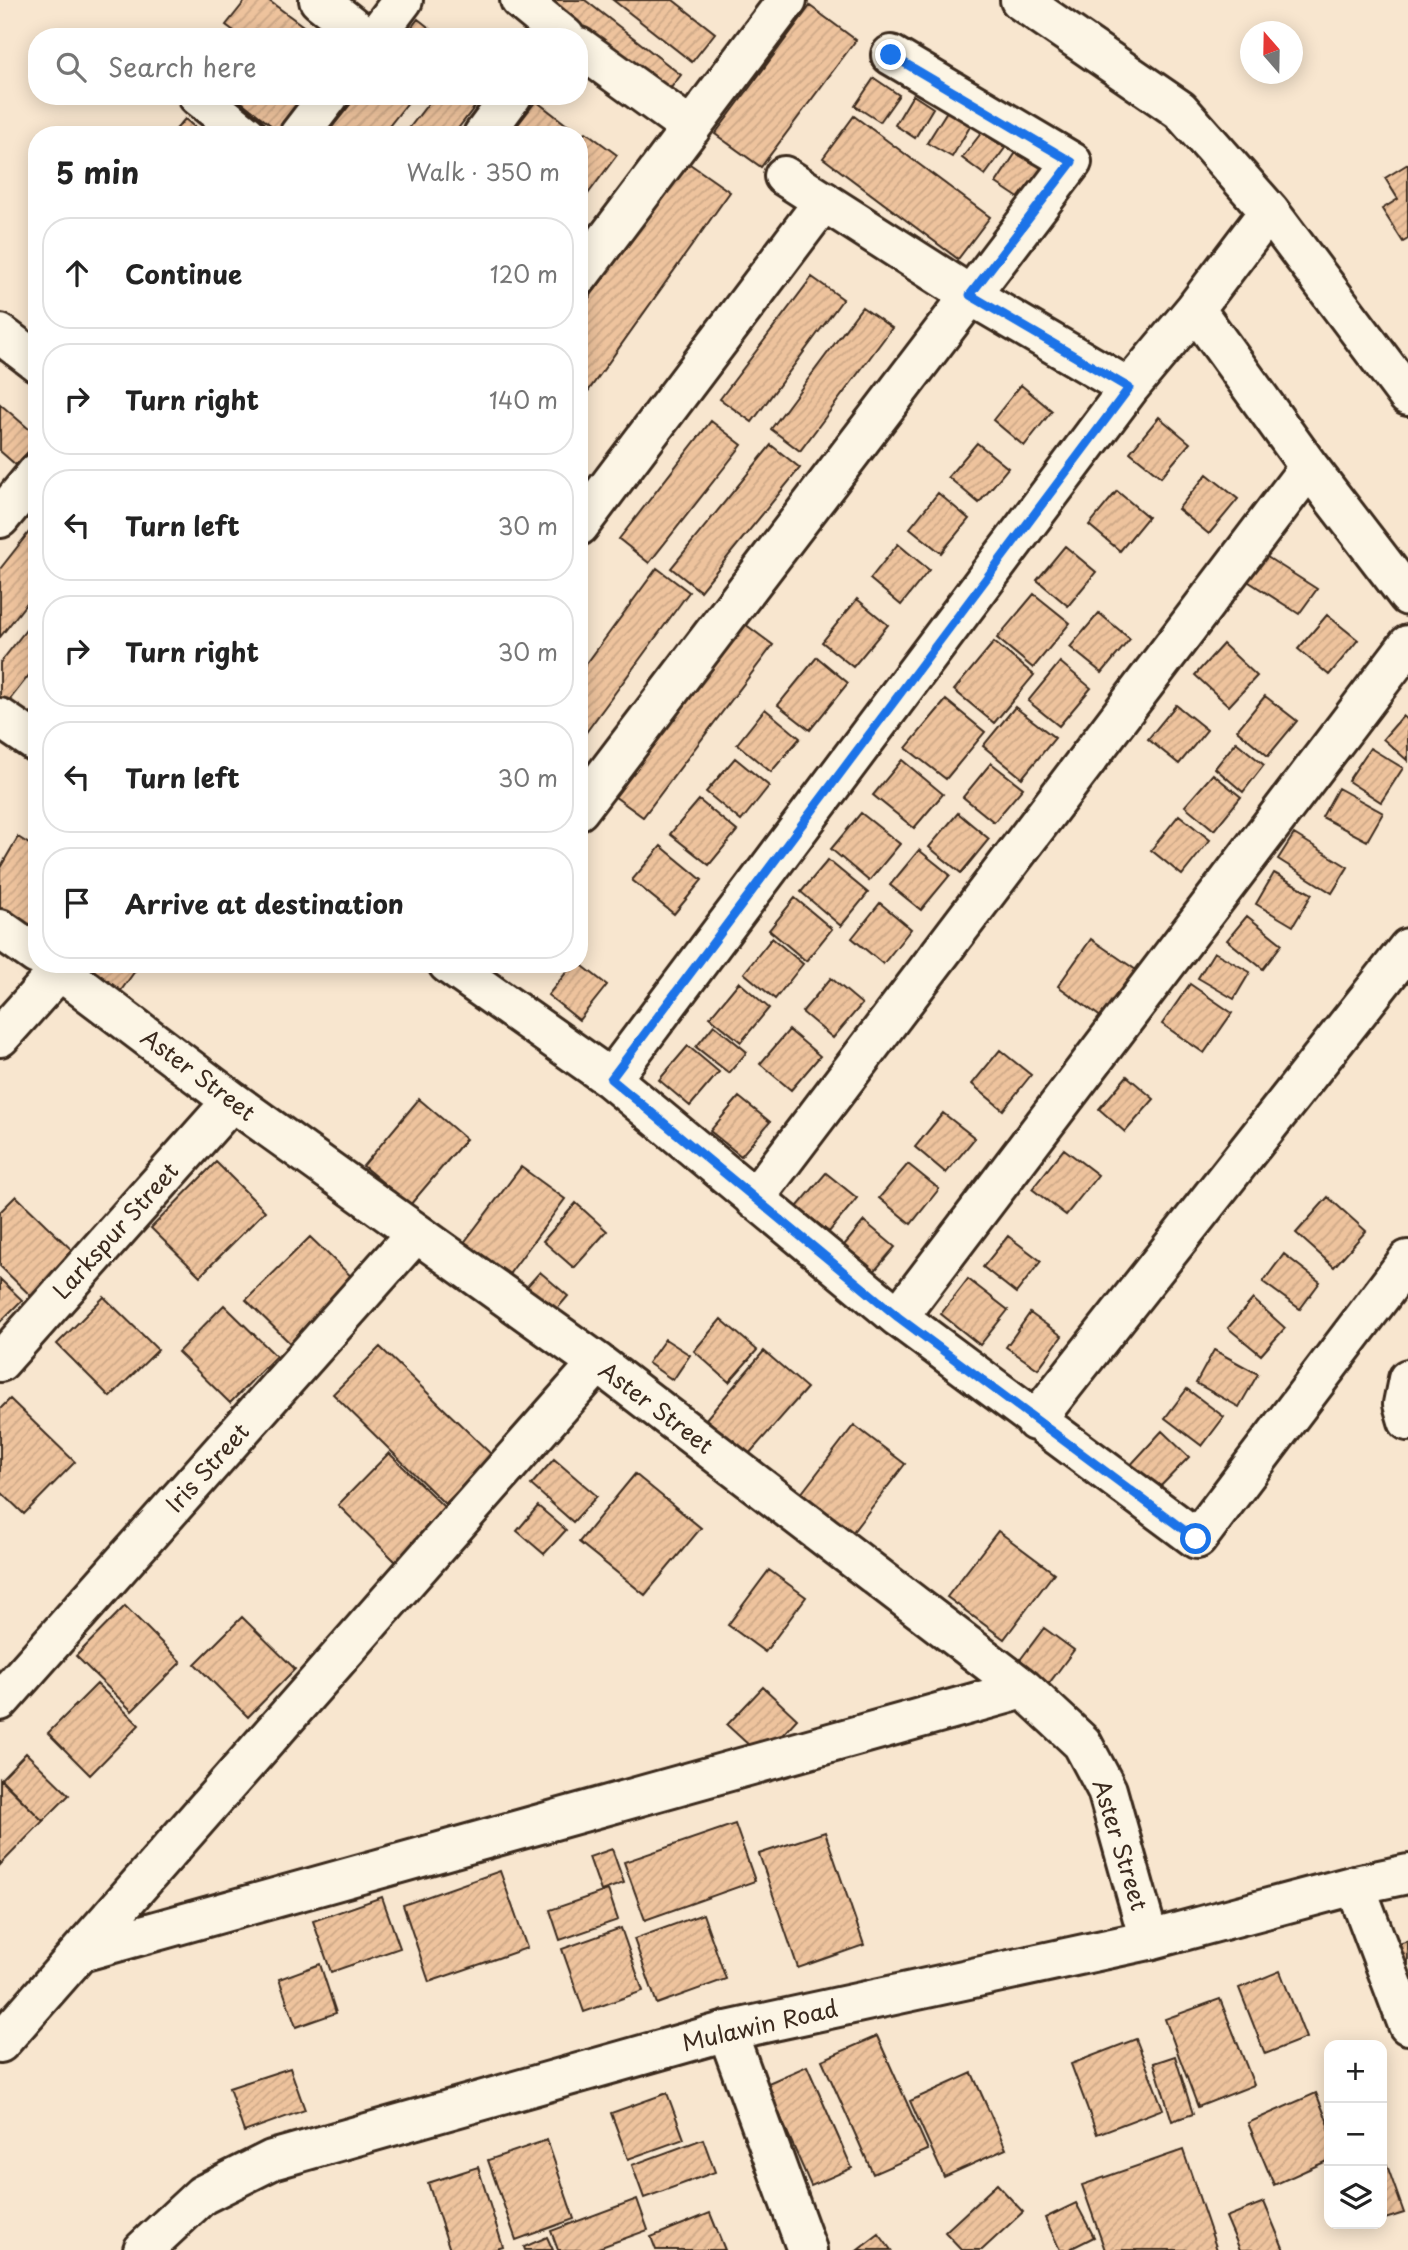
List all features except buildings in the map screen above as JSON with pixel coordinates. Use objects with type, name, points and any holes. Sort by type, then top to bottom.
[{"type":"street","points":[[320,0],[355,28]]},
{"type":"street","points":[[382,28],[403,0]]},
{"type":"street","points":[[520,0],[553,28]]},
{"type":"street","points":[[588,264],[787,0]]},
{"type":"street","points":[[1020,0],[1180,110],[1269,211],[1408,396]]},
{"type":"street","points":[[588,54],[691,128]]},
{"type":"street","points":[[588,798],[1072,162],[891,55]]},
{"type":"street","points":[[209,105],[236,126]]},
{"type":"street","points":[[306,126],[322,105]]},
{"type":"street","points":[[490,126],[505,105]]},
{"type":"street","points":[[784,176],[970,295],[1129,388]]},
{"type":"street","points":[[588,514],[824,201]]},
{"type":"street","points":[[611,1079],[1129,388],[1195,309],[1269,211]]},
{"type":"street","points":[[1195,309],[1309,467],[1408,596]]},
{"type":"street","points":[[0,334],[28,355]]},
{"type":"street","points":[[754,1199],[1309,467]]},
{"type":"street","points":[[0,518],[28,484]]},
{"type":"street","points":[[898,1317],[1408,645]]},
{"type":"street","name":"Aster Street","points":[[0,929],[28,948]]},
{"type":"street","points":[[1035,1421],[1408,948]]},
{"type":"street","points":[[0,1037],[42,973]]},
{"type":"street","name":"Aster Street","points":[[62,973],[232,1101],[598,1363],[1024,1689],[1082,1743],[1107,1790],[1149,1940]]},
{"type":"street","points":[[464,973],[611,1079],[898,1317],[1196,1539],[1408,1260]]},
{"type":"street","name":"Larkspur Street","points":[[0,1362],[232,1101]]},
{"type":"street","name":"Iris Street","points":[[0,1701],[415,1234]]},
{"type":"street","points":[[0,2043],[598,1363]]},
{"type":"street","points":[[1408,1379],[1403,1404],[1408,1421]]},
{"type":"street","points":[[81,1952],[1024,1689]]},
{"type":"street","name":"Mulawin Road","points":[[142,2250],[202,2195],[272,2160],[727,2031],[1149,1940],[1355,1885],[1408,1874]]},
{"type":"street","points":[[1355,1885],[1408,2025]]},
{"type":"street","points":[[727,2031],[807,2250]]},
{"type":"route","points":[[891,55],[1072,162],[970,295],[1129,388],[611,1079],[898,1317],[1196,1539]]}]
